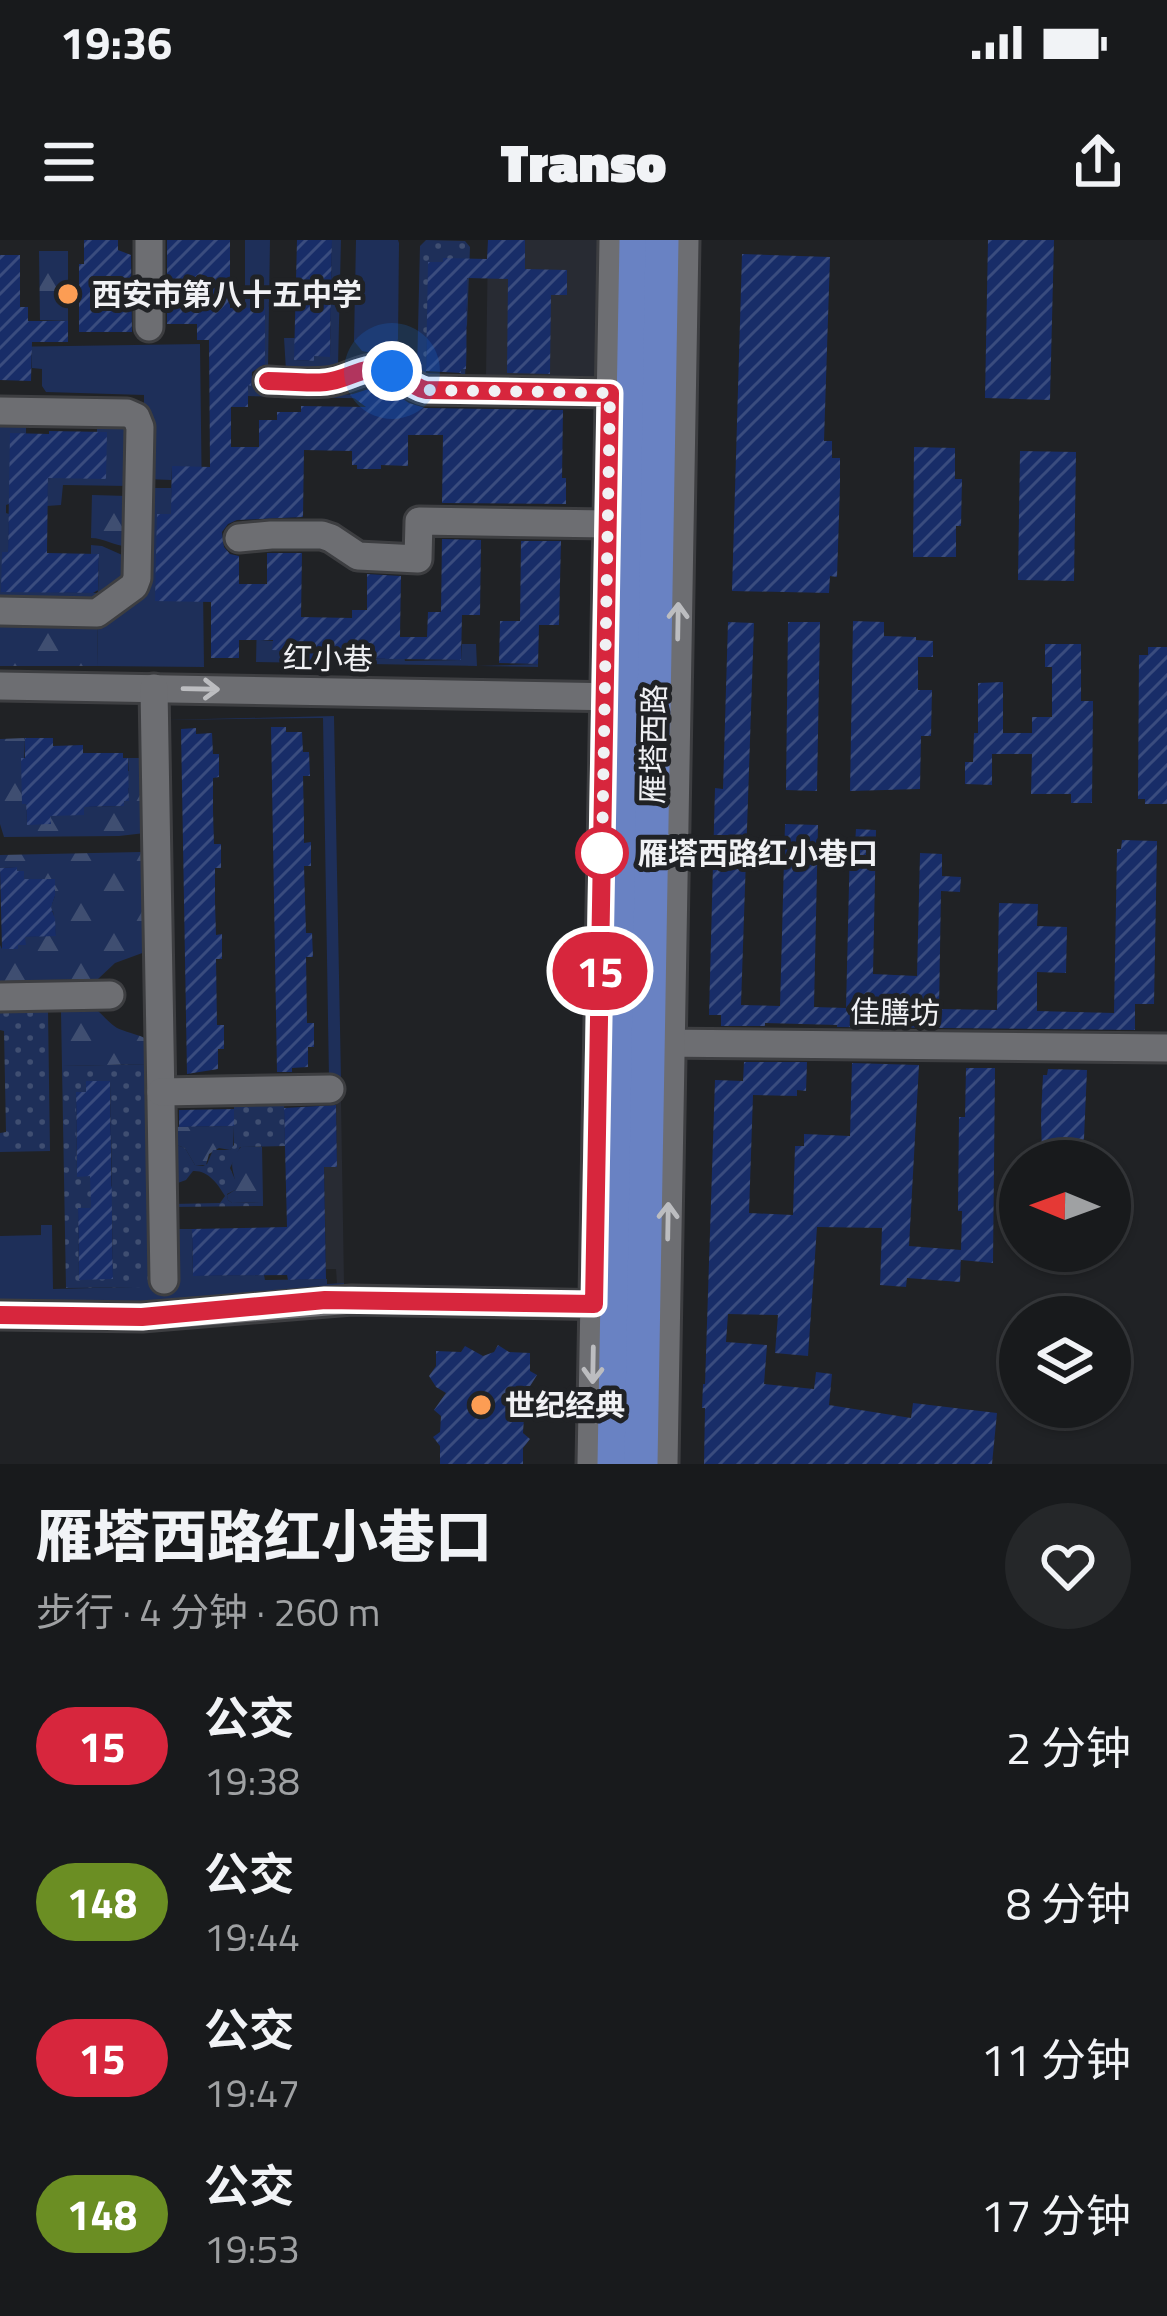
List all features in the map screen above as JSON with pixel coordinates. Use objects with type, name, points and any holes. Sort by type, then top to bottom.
[{"type":"main road","name":"雁塔西路","points":[[636,240],[629,697],[647,1043],[641,1464]]},
{"type":"main road","name":"雁塔西路","points":[[629,697],[662,240]]},
{"type":"main road","name":"雁塔西路","points":[[614,1464],[606,1305],[647,1043]]},
{"type":"street","points":[[149,240],[149,327]]},
{"type":"street","points":[[591,1464],[606,1305],[629,697],[608,524],[613,240]]},
{"type":"street","points":[[664,1464],[647,1043],[685,240]]},
{"type":"street","points":[[268,381],[328,382],[357,370],[387,370],[426,390],[610,393]]},
{"type":"street","points":[[0,411],[127,413],[136,417],[140,427],[134,586],[97,613],[0,611]]},
{"type":"street","points":[[239,538],[322,536],[358,556],[418,559],[419,521],[608,524]]},
{"type":"street","name":"红小巷","points":[[0,686],[629,697]]},
{"type":"street","points":[[154,688],[164,1280]]},
{"type":"street","points":[[0,997],[110,995]]},
{"type":"street","name":"佳膳坊","points":[[647,1043],[1167,1048]]},
{"type":"street","points":[[161,1092],[330,1089]]},
{"type":"street","points":[[0,1315],[142,1317],[325,1300],[606,1305]]},
{"type":"shaded area","points":[[488,240],[599,240],[594,381],[486,377]]},
{"type":"shaded area","points":[[336,1101],[341,1101],[344,1283],[337,1284],[336,1269],[326,1269],[324,1167],[337,1166]]},
{"type":"green space","points":[[245,240],[270,240],[268,370],[264,370],[265,309],[253,308],[251,375],[268,393],[495,397],[495,401],[245,396]]},
{"type":"green space","points":[[332,240],[341,240],[338,366],[336,371],[286,371],[284,338],[295,338],[295,360],[330,356]]},
{"type":"green space","points":[[356,240],[399,243],[398,339],[383,352],[362,351],[354,341]]},
{"type":"green space","points":[[426,240],[465,241],[470,247],[467,328],[462,279],[467,279],[468,269],[429,262],[426,373],[460,378],[465,369],[465,378],[427,380],[417,373],[420,246]]},
{"type":"green space","points":[[39,251],[68,251],[68,321],[40,320]]},
{"type":"green space","points":[[200,344],[204,667],[97,666],[98,618],[142,587],[147,488],[171,488],[171,500],[172,467],[171,480],[146,479],[144,395],[46,392],[42,369],[32,368],[32,353],[0,347]]},
{"type":"green space","points":[[0,416],[26,419],[6,505],[8,552],[1,591],[98,593],[99,555],[91,554],[91,545],[102,546],[129,558],[130,580],[95,607],[0,607]]},
{"type":"green space","points":[[128,420],[127,486],[63,485],[61,505],[47,506],[48,470],[97,432],[97,421]]},
{"type":"green space","points":[[92,495],[127,496],[128,546],[91,538]]},
{"type":"green space","points":[[0,616],[98,618],[97,666],[0,666]]},
{"type":"green space","points":[[257,616],[261,616],[261,640],[273,641],[273,650],[295,647],[295,656],[307,661],[386,656],[404,656],[405,661],[461,660],[462,644],[476,644],[477,666],[256,662]]},
{"type":"green space","points":[[334,716],[341,1079],[329,1079],[323,718],[164,720]]},
{"type":"green space","points":[[25,738],[22,804],[26,804],[27,824],[50,824],[50,807],[84,801],[89,807],[123,806],[129,800],[123,772],[129,771],[128,758],[146,758],[145,833],[4,837],[0,739]]},
{"type":"green space","points":[[141,852],[145,952],[115,963],[98,979],[0,981],[0,945],[17,949],[25,944],[25,937],[56,935],[53,911],[27,911],[26,904],[52,904],[55,896],[24,879],[24,872],[16,867],[0,868],[0,855]]},
{"type":"green space","points":[[48,1011],[50,1151],[0,1152],[0,1133],[6,1132],[0,1012]]},
{"type":"green space","points":[[61,1011],[98,1011],[115,1027],[143,1037],[151,1064],[62,1066]]},
{"type":"green space","points":[[151,1064],[155,1287],[66,1288],[62,1066]],"holes":[[[110,1081],[112,1186],[111,1187],[90,1176],[77,1176],[76,1093]],[[78,1208],[112,1208],[113,1279],[79,1279]]]},
{"type":"green space","points":[[284,1099],[285,1146],[240,1147],[230,1168],[237,1184],[227,1194],[228,1200],[263,1202],[263,1206],[173,1207],[220,1203],[225,1196],[212,1179],[198,1171],[172,1185],[171,1143],[185,1148],[195,1165],[203,1166],[213,1150],[230,1150],[234,1145],[234,1100]]},
{"type":"green space","points":[[234,1126],[233,1147],[209,1154],[206,1165],[195,1165],[185,1148],[171,1143],[171,1127]]},
{"type":"green space","points":[[241,1147],[262,1147],[263,1202],[228,1200],[227,1195],[235,1190],[233,1159]]},
{"type":"green space","points":[[41,1225],[52,1225],[53,1289],[173,1286],[173,1229],[192,1229],[193,1276],[327,1279],[327,1284],[344,1283],[344,1290],[192,1303],[0,1305],[0,1236],[41,1235]]},
{"type":"building","points":[[84,240],[118,240],[118,250],[131,255],[132,332],[79,332],[79,264],[84,264]]},
{"type":"building","points":[[167,240],[230,240],[230,308],[265,308],[265,364],[252,372],[248,407],[231,407],[231,447],[259,447],[259,420],[277,420],[277,412],[301,412],[301,406],[366,407],[350,395],[375,387],[425,408],[563,410],[566,504],[442,503],[443,435],[408,435],[408,466],[357,469],[352,465],[352,451],[304,450],[303,517],[237,520],[222,532],[224,547],[239,556],[239,584],[267,584],[267,553],[302,553],[301,617],[352,618],[352,610],[367,610],[367,574],[401,576],[400,637],[427,637],[428,612],[441,612],[442,539],[481,540],[480,615],[462,615],[461,660],[306,661],[306,657],[295,656],[295,651],[272,650],[273,640],[239,640],[239,658],[211,658],[211,602],[155,601],[157,514],[171,514],[172,466],[210,467],[209,340],[197,340],[197,324],[167,324]]},
{"type":"building","points":[[297,240],[332,240],[330,357],[314,356],[314,361],[294,360]]},
{"type":"building","points":[[488,240],[525,240],[525,269],[567,270],[567,295],[551,295],[550,374],[507,373],[508,279],[467,278],[466,369],[461,373],[426,371],[428,262],[487,259]]},
{"type":"building","points":[[988,240],[1054,240],[1050,400],[985,398]]},
{"type":"building","points":[[742,254],[830,257],[824,441],[832,441],[832,458],[840,458],[840,486],[837,577],[830,576],[829,593],[732,591]]},
{"type":"building","points":[[0,255],[20,255],[20,307],[28,307],[28,321],[68,321],[68,342],[32,342],[31,381],[0,380]]},
{"type":"building","points":[[107,432],[106,479],[48,478],[47,553],[99,554],[98,590],[1,592],[2,552],[8,552],[10,433]]},
{"type":"building","points":[[914,447],[955,448],[955,479],[962,479],[956,557],[913,557]]},
{"type":"building","points":[[1020,451],[1076,452],[1074,581],[1018,580]]},
{"type":"building","points":[[521,541],[561,541],[559,625],[539,625],[538,664],[499,663],[500,621],[520,621]]},
{"type":"building","points":[[853,621],[884,622],[884,636],[933,641],[933,657],[918,657],[918,690],[932,690],[931,736],[921,736],[920,789],[850,791]]},
{"type":"building","points":[[728,622],[754,623],[741,1005],[780,1006],[785,824],[818,825],[814,1007],[846,1008],[850,844],[855,844],[856,829],[876,830],[873,974],[917,976],[920,853],[942,854],[942,876],[961,877],[960,892],[941,891],[939,1009],[997,1010],[999,903],[1038,904],[1037,926],[1067,927],[1066,973],[1037,972],[1037,1011],[1114,1013],[1117,849],[1122,840],[1157,841],[1154,1004],[1135,1004],[1135,1030],[721,1026],[721,1015],[709,1015],[715,788],[723,789]]},
{"type":"building","points":[[788,622],[820,622],[817,791],[786,790]]},
{"type":"building","points":[[1045,644],[1081,644],[1081,701],[1093,701],[1092,803],[1071,803],[1071,794],[1031,794],[1032,754],[992,754],[992,785],[965,784],[965,762],[973,762],[974,733],[978,733],[978,683],[1003,682],[1003,733],[1032,733],[1032,717],[1052,717],[1052,667],[1045,667]]},
{"type":"building","points":[[1148,647],[1167,647],[1167,804],[1145,804],[1145,799],[1138,799],[1139,655],[1148,655]]},
{"type":"building","points":[[271,727],[302,732],[303,752],[309,752],[310,776],[303,776],[304,843],[311,842],[311,866],[304,866],[306,933],[312,933],[313,957],[306,957],[307,1023],[314,1023],[314,1047],[308,1047],[308,1067],[292,1068],[292,1072],[277,1072]]},
{"type":"building","points":[[196,728],[196,734],[212,733],[213,754],[219,754],[213,811],[214,844],[221,844],[215,902],[216,935],[222,934],[222,959],[216,959],[217,1025],[224,1025],[224,1049],[218,1049],[218,1069],[187,1074],[181,729]]},
{"type":"building","points":[[25,738],[53,738],[53,746],[83,745],[83,753],[123,753],[128,758],[129,801],[124,806],[84,807],[84,815],[50,816],[51,824],[27,825],[26,804],[22,804]]},
{"type":"building","points":[[0,868],[24,871],[24,879],[55,879],[51,907],[56,936],[25,937],[26,945],[2,949]]},
{"type":"building","points":[[744,1062],[807,1062],[806,1091],[797,1090],[797,1096],[753,1095],[749,1213],[793,1215],[795,1146],[804,1146],[804,1134],[850,1136],[852,1063],[919,1065],[909,1246],[961,1250],[959,1117],[965,1117],[966,1068],[995,1068],[993,1263],[961,1260],[961,1256],[960,1282],[907,1278],[906,1287],[880,1285],[882,1228],[817,1227],[808,1356],[775,1353],[778,1315],[728,1314],[726,1342],[767,1345],[764,1384],[814,1389],[816,1372],[832,1374],[829,1405],[911,1418],[913,1403],[997,1413],[992,1464],[704,1464],[702,1408],[715,1080],[743,1081]]},
{"type":"building","points":[[1048,1069],[1087,1070],[1084,1140],[1042,1140],[1043,1075]]},
{"type":"building","points":[[86,1081],[110,1081],[113,1279],[79,1280],[78,1208],[91,1208],[90,1176],[77,1177],[76,1092],[86,1092]]},
{"type":"building","points":[[336,1105],[337,1167],[324,1167],[326,1279],[193,1276],[192,1229],[287,1227],[284,1108]]},
{"type":"building","points":[[234,1109],[234,1126],[179,1127],[179,1110]]},
{"type":"building","name":"世纪经典","points":[[498,1345],[509,1352],[530,1353],[530,1371],[537,1375],[522,1399],[530,1412],[524,1417],[523,1433],[530,1439],[523,1448],[523,1464],[440,1464],[440,1446],[433,1437],[440,1432],[441,1416],[434,1410],[446,1393],[429,1376],[436,1366],[436,1351],[461,1352],[465,1346],[483,1356]]},
{"type":"bus line","name":"15","points":[[0,1315],[142,1317],[325,1300],[594,1304],[610,393],[426,390],[387,370],[357,370],[328,382],[268,381]]},
{"type":"place","name":"西安市第八十五中学","points":[[68,294]]},
{"type":"place","name":"雁塔西路红小巷口","points":[[602,853]]},
{"type":"place","name":"世纪经典","points":[[481,1405]]},
{"type":"route","points":[[392,371],[426,390],[610,393],[602,853]]}]
